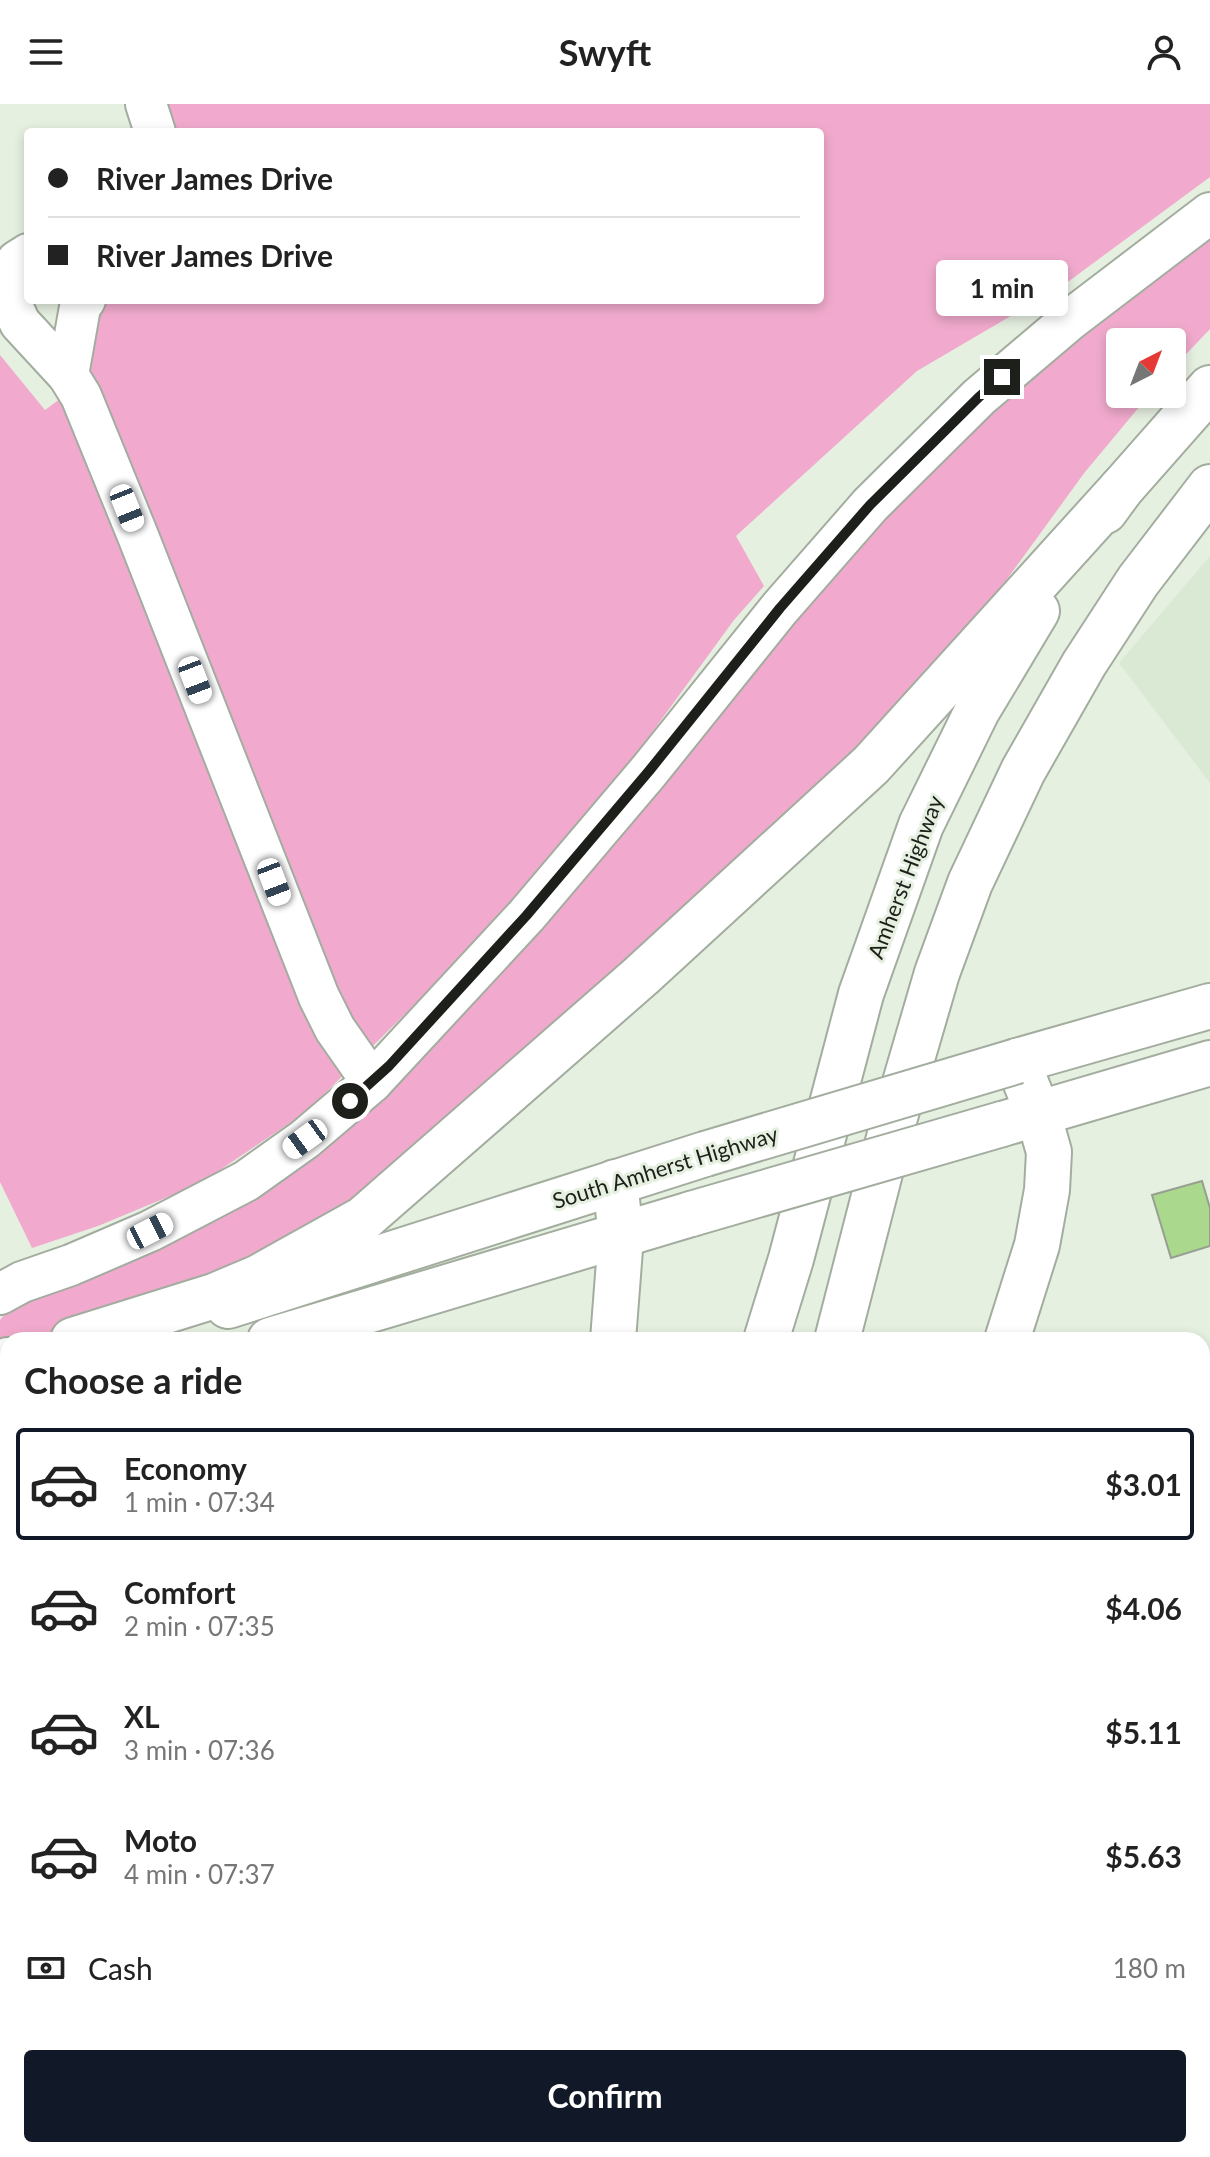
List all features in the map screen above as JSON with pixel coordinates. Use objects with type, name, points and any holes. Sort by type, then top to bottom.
[{"type":"main road","name":"Amherst Highway","points":[[768,1332],[791,1259],[861,994],[921,825],[977,711],[1035,614],[1121,489],[1210,388]]},
{"type":"main road","points":[[839,1332],[894,1119],[937,973],[970,883],[1023,771],[1084,664],[1138,581],[1210,487]]},
{"type":"main road","points":[[99,1332],[214,1296],[259,1277],[363,1219],[641,976],[871,765],[1121,489]]},
{"type":"main road","name":"South Amherst Highway","points":[[148,1332],[705,1154],[1210,1006]]},
{"type":"main road","points":[[1010,1332],[1037,1245],[1047,1190],[1049,1152],[1020,1119],[1017,1061]]},
{"type":"main road","points":[[297,1332],[1210,1063]]},
{"type":"main road","points":[[614,1332],[621,1236],[615,1182]]},
{"type":"street","points":[[146,104],[154,128]]},
{"type":"street","points":[[0,1294],[22,1282],[150,1231],[246,1181],[305,1139],[372,1082],[526,916],[649,771],[780,608],[870,505],[979,397],[1071,319],[1210,213]]},
{"type":"street","points":[[24,257],[17,261],[7,279],[9,299],[20,323],[68,375],[81,396],[319,997],[335,1029],[372,1082]]},
{"type":"street","points":[[68,375],[82,304]]},
{"type":"shaded area","points":[[160,104],[1210,104],[1210,177],[1065,284],[917,371],[736,536],[764,586],[734,620],[637,753],[477,943],[306,1112],[199,1184],[98,1226],[32,1248],[0,1182],[0,355],[45,410],[87,379],[99,304],[824,304],[824,128],[169,128]]},
{"type":"shaded area","points":[[1210,228],[1210,329],[1186,354],[1186,328],[1106,328],[1106,408],[1138,408],[1085,472],[994,597],[913,700],[388,1179],[271,1252],[140,1306],[52,1332],[0,1332],[0,1320],[10,1308],[225,1211],[758,655],[968,426]]},
{"type":"shaded area","points":[[1210,556],[1210,783],[1119,663]]},
{"type":"building","points":[[1202,1181],[1210,1208],[1210,1246],[1171,1258],[1152,1195]]},
{"type":"route","points":[[350,1101],[389,1066],[526,916],[649,771],[780,608],[870,505],[1002,377]]}]
